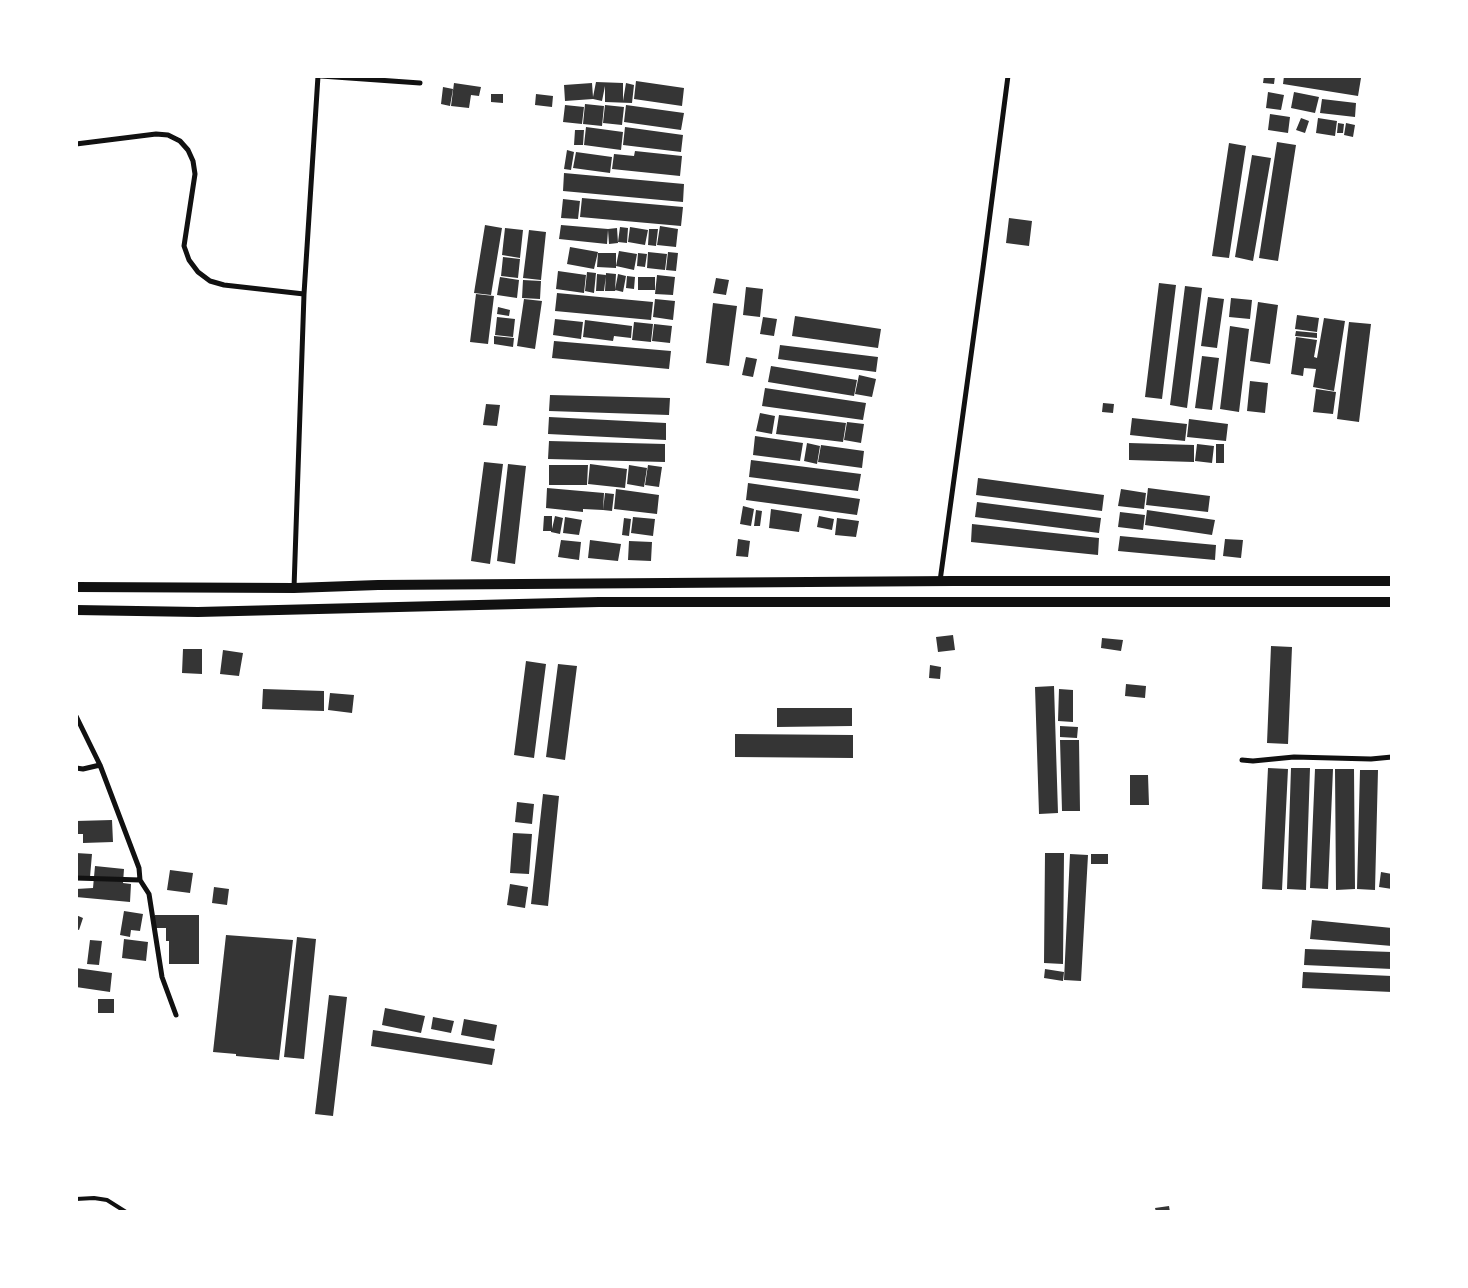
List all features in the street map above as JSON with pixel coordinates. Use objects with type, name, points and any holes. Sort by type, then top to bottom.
[{"type":"main road","points":[[76,586],[294,588],[378,585],[940,581],[1392,582]]},
{"type":"main road","points":[[76,610],[198,612],[599,602],[1392,602]]},
{"type":"street","points":[[294,588],[304,294],[319,76],[420,83]]},
{"type":"street","points":[[940,581],[1008,76]]},
{"type":"street","points":[[76,144],[156,134],[168,135],[180,141],[194,161],[195,174],[184,246],[189,260],[198,272],[210,281],[224,285],[304,294]]},
{"type":"street","points":[[76,716],[100,765],[140,868],[140,880],[149,894],[162,977],[176,1015]]},
{"type":"street","points":[[1242,760],[1253,761],[1294,757],[1371,759],[1392,757]]},
{"type":"street","points":[[76,768],[83,769],[100,765]]},
{"type":"street","points":[[76,878],[140,880]]},
{"type":"lane","points":[[76,1199],[94,1198],[107,1200],[126,1212]]},
{"type":"building","points":[[1264,76],[1275,76],[1274,84],[1263,83]]},
{"type":"building","points":[[1284,76],[1353,76],[1361,78],[1358,96],[1283,84]]},
{"type":"building","points":[[636,81],[684,88],[682,106],[634,99]]},
{"type":"building","points":[[596,82],[623,83],[623,101],[626,83],[634,85],[632,103],[605,102],[605,86],[602,101],[593,99],[565,101],[564,85],[592,83],[593,97]]},
{"type":"building","points":[[454,83],[481,87],[479,96],[471,95],[469,108],[451,106]]},
{"type":"building","points":[[443,87],[453,89],[450,106],[441,104]]},
{"type":"building","points":[[1268,92],[1284,95],[1281,110],[1266,108]]},
{"type":"building","points":[[1294,92],[1319,97],[1315,113],[1291,108]]},
{"type":"building","points":[[491,94],[503,94],[503,103],[491,102]]},
{"type":"building","points":[[536,94],[553,96],[552,107],[535,105]]},
{"type":"building","points":[[1322,99],[1356,103],[1355,117],[1320,113]]},
{"type":"building","points":[[585,104],[604,106],[602,126],[583,124]]},
{"type":"building","points":[[565,105],[584,107],[582,124],[563,122]]},
{"type":"building","points":[[605,105],[624,107],[622,125],[603,123]]},
{"type":"building","points":[[626,105],[684,113],[681,130],[624,122]]},
{"type":"building","points":[[1270,114],[1290,117],[1288,133],[1268,130]]},
{"type":"building","points":[[1301,118],[1309,121],[1305,133],[1296,130]]},
{"type":"building","points":[[1318,118],[1337,121],[1335,136],[1316,133]]},
{"type":"building","points":[[1338,123],[1344,124],[1343,133],[1337,133]]},
{"type":"building","points":[[1346,123],[1355,125],[1353,137],[1344,135]]},
{"type":"building","points":[[586,127],[623,132],[621,150],[584,145]]},
{"type":"building","points":[[625,127],[683,135],[681,152],[623,145]]},
{"type":"building","points":[[575,130],[584,130],[583,145],[574,145]]},
{"type":"building","points":[[1277,142],[1296,145],[1278,261],[1259,258]]},
{"type":"building","points":[[1229,143],[1246,146],[1229,258],[1212,256]]},
{"type":"building","points":[[567,150],[574,152],[571,170],[564,169]]},
{"type":"building","points":[[635,151],[682,156],[680,176],[612,169],[614,154],[634,156]]},
{"type":"building","points":[[576,152],[612,157],[610,173],[573,168]]},
{"type":"building","points":[[1252,155],[1271,158],[1253,261],[1235,257]]},
{"type":"building","points":[[564,173],[684,184],[683,202],[563,191]]},
{"type":"building","points":[[582,198],[683,207],[681,226],[580,217]]},
{"type":"building","points":[[563,199],[580,201],[578,219],[561,218]]},
{"type":"building","points":[[1009,218],[1032,221],[1029,246],[1006,243]]},
{"type":"building","points":[[485,225],[502,228],[491,295],[474,293]]},
{"type":"building","points":[[561,225],[617,228],[618,243],[609,244],[608,230],[607,244],[559,239]]},
{"type":"building","points":[[660,226],[678,229],[676,247],[657,245]]},
{"type":"building","points":[[620,227],[628,228],[627,243],[618,242]]},
{"type":"building","points":[[630,227],[648,230],[645,245],[628,242]]},
{"type":"building","points":[[505,228],[523,230],[520,258],[502,255]]},
{"type":"building","points":[[649,229],[658,229],[656,246],[648,245]]},
{"type":"building","points":[[529,230],[546,232],[541,280],[523,278]]},
{"type":"building","points":[[570,247],[598,252],[594,269],[567,264]]},
{"type":"building","points":[[619,251],[637,254],[634,270],[616,266]]},
{"type":"building","points":[[648,252],[667,254],[665,270],[647,268]]},
{"type":"building","points":[[668,252],[678,253],[676,271],[666,270]]},
{"type":"building","points":[[598,253],[616,253],[616,268],[597,267]]},
{"type":"building","points":[[638,253],[647,254],[645,267],[637,266]]},
{"type":"building","points":[[503,257],[520,259],[518,278],[501,276]]},
{"type":"building","points":[[558,271],[586,275],[584,293],[556,289]]},
{"type":"building","points":[[587,272],[596,273],[594,293],[585,291]]},
{"type":"building","points":[[606,273],[616,274],[615,291],[605,291]]},
{"type":"building","points":[[597,274],[606,275],[604,291],[596,291]]},
{"type":"building","points":[[618,274],[626,276],[623,292],[615,290]]},
{"type":"building","points":[[657,275],[675,277],[673,295],[655,294]]},
{"type":"building","points":[[627,276],[635,277],[634,289],[626,288]]},
{"type":"building","points":[[500,277],[519,280],[517,298],[497,295]]},
{"type":"building","points":[[638,277],[655,277],[655,290],[638,290]]},
{"type":"building","points":[[716,278],[729,280],[726,295],[713,293]]},
{"type":"building","points":[[523,280],[541,281],[540,299],[522,298]]},
{"type":"building","points":[[1159,283],[1176,285],[1162,399],[1145,397]]},
{"type":"building","points":[[1185,286],[1202,288],[1187,408],[1170,405]]},
{"type":"building","points":[[746,287],[763,289],[760,317],[743,315]]},
{"type":"building","points":[[557,293],[653,302],[651,320],[555,311]]},
{"type":"building","points":[[476,294],[494,296],[488,344],[470,342]]},
{"type":"building","points":[[1208,297],[1224,299],[1217,348],[1201,346]]},
{"type":"building","points":[[1231,298],[1252,300],[1250,319],[1229,317]]},
{"type":"building","points":[[524,299],[542,301],[535,349],[517,346]]},
{"type":"building","points":[[655,299],[675,301],[673,320],[653,317]]},
{"type":"building","points":[[1258,302],[1278,305],[1270,364],[1250,361]]},
{"type":"building","points":[[713,303],[737,306],[729,366],[706,363]]},
{"type":"building","points":[[498,307],[510,310],[509,316],[497,314]]},
{"type":"building","points":[[1297,315],[1319,318],[1317,332],[1295,329]]},
{"type":"building","points":[[795,316],[881,329],[878,348],[792,336]]},
{"type":"building","points":[[497,317],[515,319],[513,337],[495,335]]},
{"type":"building","points":[[763,317],[777,319],[774,336],[760,334]]},
{"type":"building","points":[[1324,318],[1345,321],[1334,391],[1313,387],[1316,369],[1304,368],[1303,376],[1291,374],[1296,337],[1317,340],[1314,357],[1317,358]]},
{"type":"building","points":[[555,319],[583,322],[581,339],[553,335]]},
{"type":"building","points":[[585,320],[632,326],[631,338],[614,336],[613,341],[583,337]]},
{"type":"building","points":[[634,322],[653,324],[651,342],[632,340]]},
{"type":"building","points":[[1349,322],[1371,324],[1359,422],[1337,419]]},
{"type":"building","points":[[654,324],[672,326],[670,343],[652,341]]},
{"type":"building","points":[[1230,326],[1249,329],[1239,412],[1220,409]]},
{"type":"building","points":[[1296,331],[1317,333],[1317,338],[1295,336]]},
{"type":"building","points":[[494,336],[514,338],[513,347],[494,344]]},
{"type":"building","points":[[554,341],[671,351],[669,369],[552,358]]},
{"type":"building","points":[[780,345],[878,357],[876,372],[778,359]]},
{"type":"building","points":[[1202,356],[1219,358],[1212,410],[1195,408]]},
{"type":"building","points":[[746,357],[757,359],[753,377],[742,375]]},
{"type":"building","points":[[771,366],[857,380],[854,396],[768,382]]},
{"type":"building","points":[[859,375],[876,379],[872,397],[855,394]]},
{"type":"building","points":[[1250,381],[1268,383],[1265,413],[1247,411]]},
{"type":"building","points":[[765,388],[866,403],[863,420],[762,406]]},
{"type":"building","points":[[1316,389],[1336,392],[1333,414],[1313,412]]},
{"type":"building","points":[[550,395],[670,398],[669,415],[549,411]]},
{"type":"building","points":[[1103,403],[1114,404],[1113,413],[1102,412]]},
{"type":"building","points":[[486,404],[500,405],[497,426],[483,425]]},
{"type":"building","points":[[760,413],[775,416],[772,434],[756,431]]},
{"type":"building","points":[[779,415],[846,423],[843,442],[776,434]]},
{"type":"building","points":[[549,417],[666,423],[666,440],[548,434]]},
{"type":"building","points":[[1132,418],[1187,424],[1185,441],[1130,435]]},
{"type":"building","points":[[1189,419],[1228,424],[1226,441],[1187,437]]},
{"type":"building","points":[[847,422],[864,424],[861,443],[844,440]]},
{"type":"building","points":[[755,436],[803,443],[800,461],[753,455]]},
{"type":"building","points":[[549,441],[665,444],[665,462],[548,459]]},
{"type":"building","points":[[807,443],[820,446],[817,464],[804,461]]},
{"type":"building","points":[[1129,443],[1194,445],[1194,462],[1129,460]]},
{"type":"building","points":[[1197,444],[1214,446],[1212,463],[1195,461]]},
{"type":"building","points":[[1216,444],[1224,444],[1224,463],[1216,463]]},
{"type":"building","points":[[821,445],[864,451],[862,468],[818,462]]},
{"type":"building","points":[[751,460],[861,474],[858,491],[749,477]]},
{"type":"building","points":[[484,462],[503,464],[490,564],[471,561]]},
{"type":"building","points":[[508,464],[526,466],[515,564],[497,561]]},
{"type":"building","points":[[590,464],[627,469],[625,488],[588,484]]},
{"type":"building","points":[[549,465],[588,465],[587,485],[549,485]]},
{"type":"building","points":[[629,465],[647,468],[644,487],[627,484]]},
{"type":"building","points":[[648,465],[662,467],[659,487],[645,485]]},
{"type":"building","points":[[978,478],[1104,495],[1102,511],[976,495]]},
{"type":"building","points":[[748,483],[860,499],[857,515],[746,500]]},
{"type":"building","points":[[547,488],[604,493],[603,510],[583,509],[583,512],[546,508]]},
{"type":"building","points":[[1148,488],[1210,496],[1208,512],[1146,505]]},
{"type":"building","points":[[616,489],[659,495],[657,514],[614,509]]},
{"type":"building","points":[[1121,489],[1146,493],[1144,509],[1118,506]]},
{"type":"building","points":[[605,493],[614,494],[612,511],[603,510]]},
{"type":"building","points":[[977,502],[1101,518],[1099,533],[975,517]]},
{"type":"building","points":[[743,506],[754,509],[751,526],[740,524]]},
{"type":"building","points":[[771,509],[802,514],[799,532],[769,528]]},
{"type":"building","points":[[756,510],[762,511],[760,526],[754,526]]},
{"type":"building","points":[[1147,510],[1215,520],[1212,535],[1145,525]]},
{"type":"building","points":[[1120,512],[1145,515],[1143,530],[1118,527]]},
{"type":"building","points":[[544,516],[552,516],[552,529],[555,516],[563,518],[560,534],[543,531]]},
{"type":"building","points":[[819,516],[834,519],[832,530],[817,527]]},
{"type":"building","points":[[565,517],[582,520],[579,535],[563,533]]},
{"type":"building","points":[[633,517],[655,519],[653,536],[631,533]]},
{"type":"building","points":[[624,518],[631,519],[629,536],[622,535]]},
{"type":"building","points":[[837,518],[859,521],[856,537],[835,535]]},
{"type":"building","points":[[972,524],[1099,538],[1098,555],[971,542]]},
{"type":"building","points":[[1120,536],[1216,545],[1215,560],[1118,551]]},
{"type":"building","points":[[738,539],[750,541],[748,557],[736,556]]},
{"type":"building","points":[[1225,539],[1243,540],[1241,558],[1223,556]]},
{"type":"building","points":[[561,540],[581,542],[579,560],[558,557]]},
{"type":"building","points":[[590,540],[621,544],[618,561],[588,558]]},
{"type":"building","points":[[629,541],[652,542],[651,561],[628,560]]},
{"type":"building","points":[[953,635],[955,650],[938,652],[936,637]]},
{"type":"building","points":[[1102,638],[1123,640],[1121,651],[1101,648]]},
{"type":"building","points":[[1271,646],[1292,647],[1288,744],[1267,743]]},
{"type":"building","points":[[183,649],[202,649],[202,674],[182,673]]},
{"type":"building","points":[[223,650],[243,653],[239,676],[220,674]]},
{"type":"building","points":[[526,661],[546,664],[534,758],[514,755]]},
{"type":"building","points":[[558,664],[577,666],[565,760],[546,757]]},
{"type":"building","points":[[930,665],[941,667],[940,679],[929,678]]},
{"type":"building","points":[[1126,684],[1146,686],[1145,698],[1125,696]]},
{"type":"building","points":[[1054,686],[1058,813],[1039,814],[1035,687]]},
{"type":"building","points":[[263,689],[324,691],[324,711],[262,709]]},
{"type":"building","points":[[1059,689],[1073,690],[1073,722],[1058,721]]},
{"type":"building","points":[[330,693],[354,695],[352,713],[328,710]]},
{"type":"building","points":[[777,708],[852,708],[852,726],[777,727]]},
{"type":"building","points":[[1060,726],[1078,727],[1077,738],[1060,737]]},
{"type":"building","points":[[735,734],[853,735],[853,758],[735,757]]},
{"type":"building","points":[[1060,740],[1079,740],[1080,811],[1062,811]]},
{"type":"building","points":[[1268,768],[1288,769],[1282,890],[1262,889]]},
{"type":"building","points":[[1291,768],[1310,768],[1306,890],[1287,889]]},
{"type":"building","points":[[1315,769],[1333,769],[1328,889],[1310,888]]},
{"type":"building","points":[[1335,769],[1354,769],[1355,889],[1336,890]]},
{"type":"building","points":[[1360,770],[1378,770],[1375,890],[1357,889]]},
{"type":"building","points":[[1130,775],[1148,775],[1149,805],[1130,805]]},
{"type":"building","points":[[543,794],[559,796],[548,906],[531,904]]},
{"type":"building","points":[[517,802],[534,804],[532,824],[515,822]]},
{"type":"building","points":[[112,820],[113,842],[83,843],[83,834],[76,834],[76,821]]},
{"type":"building","points":[[513,833],[532,834],[529,874],[510,873]]},
{"type":"building","points":[[76,853],[92,854],[90,877],[76,876]]},
{"type":"building","points":[[1045,853],[1064,853],[1063,964],[1044,963]]},
{"type":"building","points":[[1070,854],[1088,855],[1081,981],[1064,980]]},
{"type":"building","points":[[1091,854],[1108,854],[1108,864],[1091,864]]},
{"type":"building","points":[[95,866],[124,869],[123,883],[131,884],[130,902],[76,897],[76,889],[93,888]]},
{"type":"building","points":[[170,870],[193,873],[190,893],[167,890]]},
{"type":"building","points":[[1381,872],[1392,874],[1392,889],[1379,887]]},
{"type":"building","points":[[510,884],[528,887],[525,908],[507,905]]},
{"type":"building","points":[[214,887],[229,889],[227,905],[212,903]]},
{"type":"building","points":[[124,911],[143,914],[140,931],[131,930],[130,937],[120,935]]},
{"type":"building","points":[[76,915],[83,918],[79,930],[76,929]]},
{"type":"building","points":[[155,915],[199,915],[199,964],[169,964],[169,941],[166,941],[166,928],[155,928]]},
{"type":"building","points":[[1312,920],[1392,928],[1392,946],[1310,939]]},
{"type":"building","points":[[226,935],[293,940],[279,1060],[213,1052]]},
{"type":"building","points":[[297,937],[316,939],[304,1059],[284,1057]]},
{"type":"building","points":[[124,939],[148,942],[146,961],[122,958]]},
{"type":"building","points":[[90,940],[102,941],[99,965],[87,964]]},
{"type":"building","points":[[1305,949],[1392,952],[1392,969],[1304,965]]},
{"type":"building","points":[[76,968],[112,973],[110,992],[76,987]]},
{"type":"building","points":[[1045,969],[1064,972],[1063,981],[1044,978]]},
{"type":"building","points":[[1303,972],[1392,976],[1392,992],[1302,988]]},
{"type":"building","points":[[329,995],[347,997],[333,1116],[315,1114]]},
{"type":"building","points":[[98,999],[114,999],[114,1013],[98,1013]]},
{"type":"building","points":[[385,1008],[425,1016],[421,1033],[382,1025]]},
{"type":"building","points":[[433,1017],[454,1021],[451,1033],[431,1029]]},
{"type":"building","points":[[464,1019],[497,1025],[494,1041],[461,1035]]},
{"type":"building","points":[[373,1030],[495,1049],[492,1065],[371,1046]]},
{"type":"building","points":[[1169,1206],[1170,1212],[1156,1212],[1155,1208]]}]
